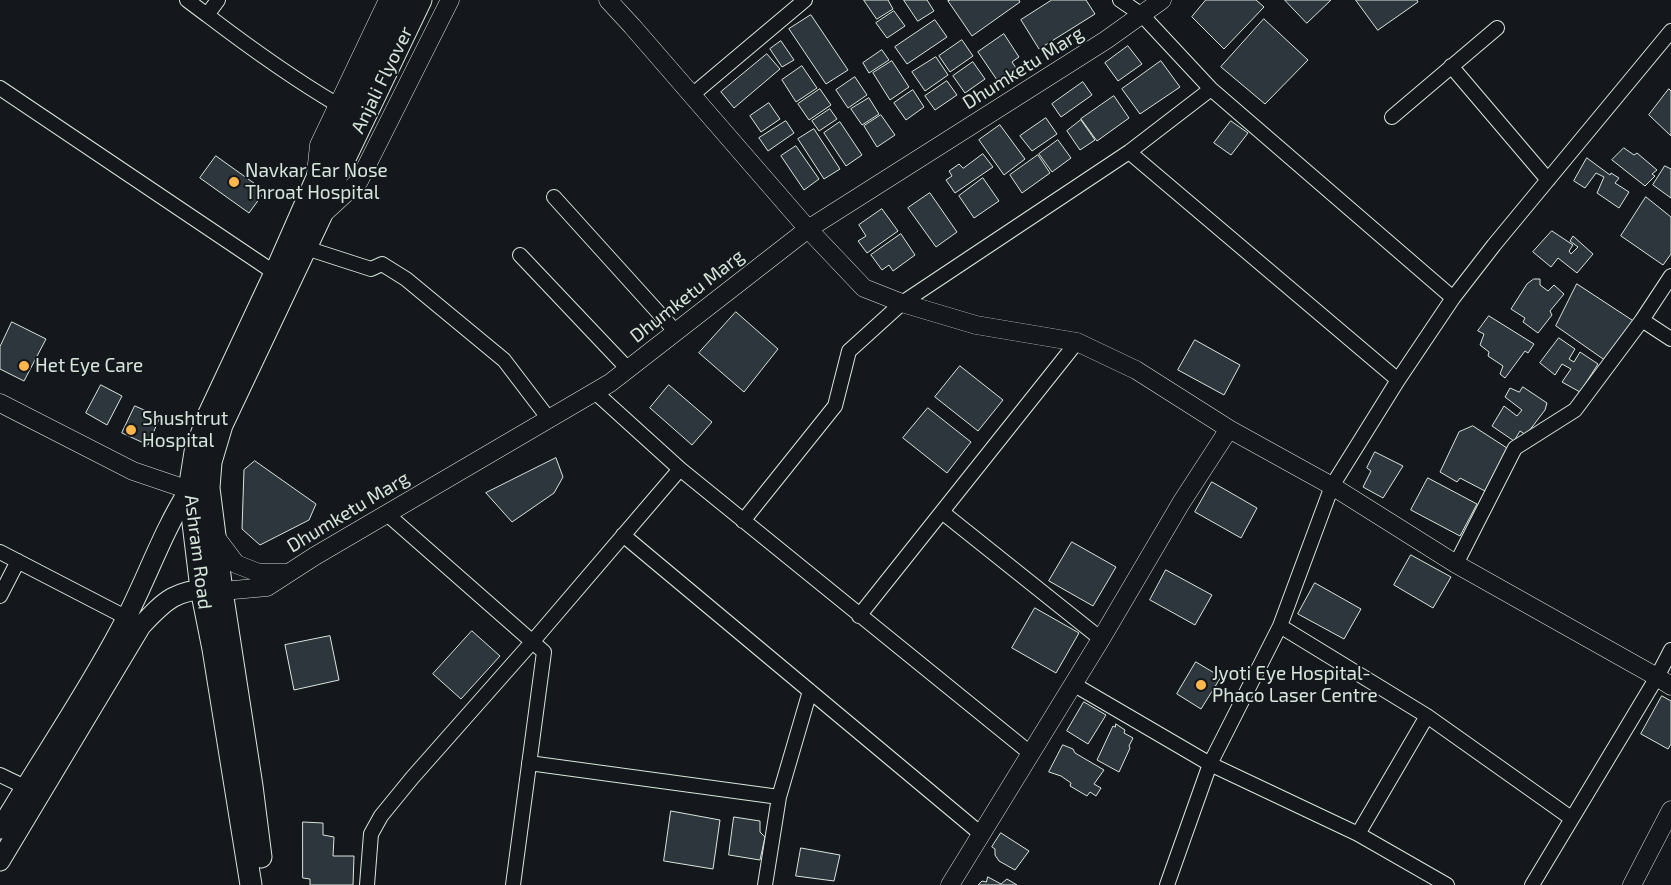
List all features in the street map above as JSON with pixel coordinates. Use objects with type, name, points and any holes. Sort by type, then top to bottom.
[{"type":"main road","name":"Anjali Flyover","points":[[321,216],[331,167],[392,18],[402,0]]},
{"type":"main road","name":"Anjali Flyover","points":[[315,182],[331,167],[421,0]]},
{"type":"main road","name":"Ashram Road","points":[[251,885],[213,649],[211,590],[195,452],[207,418],[315,182]]},
{"type":"main road","name":"Ashram Road","points":[[265,885],[248,756],[211,590],[215,536],[199,489],[211,462],[222,425],[321,216]]},
{"type":"main road","points":[[0,861],[134,622],[136,600],[174,514],[199,489]]},
{"type":"main road","points":[[0,829],[111,647],[134,622],[162,603],[182,592],[211,590]]},
{"type":"street","points":[[187,0],[268,60],[338,105]]},
{"type":"street","points":[[207,15],[218,0]]},
{"type":"street","points":[[315,182],[319,146],[388,0]]},
{"type":"street","points":[[321,216],[360,181],[450,0]]},
{"type":"street","points":[[608,0],[808,229],[864,288],[976,325],[1076,342],[1136,370],[1229,429],[1332,486],[1456,564],[1664,682]]},
{"type":"street","points":[[692,95],[805,0]]},
{"type":"street","points":[[1120,0],[1142,15],[1210,89],[1453,298]]},
{"type":"street","name":"Dhumketu Marg","points":[[211,590],[267,587],[315,556],[610,383],[808,229],[1106,40],[1162,0]]},
{"type":"street","points":[[1392,117],[1497,28]]},
{"type":"street","points":[[1167,885],[1210,764],[1280,626],[1332,486],[1398,380],[1453,298],[1494,245],[1671,31]]},
{"type":"street","points":[[1451,66],[1548,180]]},
{"type":"street","points":[[0,88],[275,273]]},
{"type":"street","points":[[743,521],[835,406],[849,351],[902,302],[1129,152],[1210,89]]},
{"type":"street","points":[[1129,152],[1398,380]]},
{"type":"street","points":[[554,197],[676,332]]},
{"type":"street","points":[[306,248],[371,269],[382,264],[406,279],[504,360],[549,419]]},
{"type":"street","points":[[520,255],[628,369]]},
{"type":"street","points":[[1456,564],[1516,448],[1575,410],[1642,320],[1671,276]]},
{"type":"street","points":[[1642,320],[1671,339]]},
{"type":"street","points":[[859,616],[1076,342]]},
{"type":"street","points":[[595,392],[680,469],[1030,753]]},
{"type":"street","points":[[0,403],[133,471],[199,489]]},
{"type":"street","points":[[950,885],[1101,639],[1181,502],[1229,429]]},
{"type":"street","points":[[367,885],[371,834],[381,816],[412,778],[533,642],[680,469]]},
{"type":"street","points":[[942,512],[1101,639]]},
{"type":"street","points":[[387,514],[544,652],[513,885]]},
{"type":"street","points":[[623,535],[981,834]]},
{"type":"street","points":[[215,536],[236,564],[259,573],[288,573]]},
{"type":"street","points":[[0,552],[134,622]]},
{"type":"street","points":[[0,596],[18,562]]},
{"type":"street","points":[[1280,626],[1427,716],[1571,818]]},
{"type":"street","points":[[1532,885],[1571,818],[1664,682],[1671,650]]},
{"type":"street","points":[[1073,684],[1210,764],[1358,834],[1447,885]]},
{"type":"street","points":[[764,885],[779,797],[810,691]]},
{"type":"street","points":[[1358,834],[1427,716]]},
{"type":"street","points":[[529,763],[779,797]]},
{"type":"street","points":[[0,775],[25,787]]},
{"type":"street","points":[[1632,885],[1671,810]]},
{"type":"building","points":[[864,0],[888,0],[893,9],[877,19]]},
{"type":"building","points":[[904,0],[927,0],[934,11],[918,21]]},
{"type":"building","points":[[1019,0],[1020,2],[972,36],[948,1]]},
{"type":"building","points":[[1052,0],[1086,0],[1095,14],[1039,49],[1021,20]]},
{"type":"building","points":[[1206,0],[1256,0],[1264,7],[1224,49],[1192,17]]},
{"type":"building","points":[[1285,0],[1331,0],[1307,23]]},
{"type":"building","points":[[1356,0],[1417,0],[1418,2],[1378,30]]},
{"type":"building","points":[[894,11],[905,26],[887,38],[876,23]]},
{"type":"building","points":[[811,15],[848,70],[826,84],[789,29]]},
{"type":"building","points":[[1264,19],[1308,60],[1265,104],[1221,67]]},
{"type":"building","points":[[935,20],[947,37],[907,64],[895,47]]},
{"type":"building","points":[[1004,34],[1019,57],[1012,62],[1016,68],[997,80],[978,52]]},
{"type":"building","points":[[962,40],[973,56],[950,72],[939,56]]},
{"type":"building","points":[[781,41],[794,60],[782,67],[770,49]]},
{"type":"building","points":[[1128,46],[1142,64],[1118,81],[1105,63]]},
{"type":"building","points":[[882,50],[889,60],[869,73],[863,63]]},
{"type":"building","points":[[767,54],[780,69],[734,108],[721,92]]},
{"type":"building","points":[[936,57],[948,75],[925,91],[912,72]]},
{"type":"building","points":[[892,61],[909,87],[890,100],[873,73]]},
{"type":"building","points":[[1161,61],[1180,87],[1140,114],[1122,89]]},
{"type":"building","points":[[973,62],[985,79],[965,93],[953,76]]},
{"type":"building","points":[[802,66],[817,88],[796,102],[782,80]]},
{"type":"building","points":[[855,77],[867,95],[848,108],[836,90]]},
{"type":"building","points":[[947,81],[957,95],[935,110],[925,96]]},
{"type":"building","points":[[1083,82],[1092,95],[1061,117],[1052,104]]},
{"type":"building","points":[[820,89],[831,105],[809,120],[798,104]]},
{"type":"building","points":[[1669,89],[1671,91],[1671,136],[1649,115]]},
{"type":"building","points":[[913,90],[924,107],[906,120],[894,103]]},
{"type":"building","points":[[1114,96],[1129,118],[1097,141],[1081,119]]},
{"type":"building","points":[[869,98],[879,114],[862,125],[851,109]]},
{"type":"building","points":[[769,103],[780,119],[761,132],[750,116]]},
{"type":"building","points":[[830,109],[837,119],[819,131],[812,121]]},
{"type":"building","points":[[881,115],[895,135],[877,147],[864,126]]},
{"type":"building","points":[[1046,118],[1057,134],[1032,151],[1020,136]]},
{"type":"building","points":[[1081,120],[1095,140],[1080,150],[1067,131]]},
{"type":"building","points":[[786,121],[794,133],[768,151],[759,138]]},
{"type":"building","points":[[1231,121],[1248,133],[1231,155],[1214,143]]},
{"type":"building","points":[[840,122],[862,155],[846,166],[824,133]]},
{"type":"building","points":[[1000,125],[1025,159],[1004,175],[979,140]]},
{"type":"building","points":[[814,129],[840,169],[824,179],[798,139]]},
{"type":"building","points":[[1058,140],[1071,158],[1052,172],[1039,154]]},
{"type":"building","points":[[796,146],[819,179],[804,190],[781,156]]},
{"type":"building","points":[[1624,148],[1634,155],[1637,153],[1657,170],[1652,174],[1655,176],[1645,186],[1612,160]]},
{"type":"building","points":[[983,154],[993,167],[955,193],[946,180],[952,176],[949,171],[959,164],[963,168]]},
{"type":"building","points":[[1038,155],[1050,173],[1022,193],[1010,175]]},
{"type":"building","points":[[216,156],[265,191],[249,213],[200,178]]},
{"type":"building","points":[[1587,158],[1610,175],[1611,173],[1619,178],[1615,183],[1629,192],[1619,208],[1597,193],[1604,177],[1596,173],[1585,188],[1574,181]]},
{"type":"building","points":[[1665,166],[1671,169],[1671,198],[1653,185]]},
{"type":"building","points":[[983,178],[999,201],[974,218],[959,196]]},
{"type":"building","points":[[930,193],[957,232],[936,247],[908,208]]},
{"type":"building","points":[[1646,197],[1671,217],[1671,254],[1663,265],[1621,236]]},
{"type":"building","points":[[882,209],[898,231],[867,253],[858,241],[866,236],[859,225]]},
{"type":"building","points":[[1552,231],[1573,245],[1569,251],[1571,254],[1578,247],[1570,241],[1573,236],[1593,254],[1577,273],[1558,258],[1551,267],[1533,252]]},
{"type":"building","points":[[901,234],[915,255],[893,271],[889,265],[882,270],[871,255]]},
{"type":"building","points":[[1534,279],[1540,279],[1540,285],[1548,291],[1554,285],[1564,294],[1550,311],[1552,315],[1538,333],[1523,322],[1525,318],[1511,309],[1527,284]]},
{"type":"building","points":[[1577,284],[1635,322],[1606,361],[1556,326]]},
{"type":"building","points":[[736,312],[778,349],[744,392],[699,353]]},
{"type":"building","points":[[1489,316],[1534,344],[1528,353],[1525,351],[1505,378],[1500,374],[1503,366],[1488,356],[1489,352],[1480,345],[1484,334],[1478,331]]},
{"type":"building","points":[[12,322],[46,339],[24,381],[0,369],[0,347]]},
{"type":"building","points":[[1559,338],[1575,349],[1569,359],[1574,362],[1580,352],[1598,364],[1580,392],[1562,382],[1571,369],[1562,364],[1555,375],[1540,363]]},
{"type":"building","points":[[1195,340],[1240,365],[1224,395],[1178,370]]},
{"type":"building","points":[[960,366],[1003,400],[978,431],[935,397]]},
{"type":"building","points":[[101,385],[122,396],[107,425],[86,413]]},
{"type":"building","points":[[669,385],[712,422],[692,445],[650,408]]},
{"type":"building","points":[[1523,387],[1547,403],[1545,410],[1526,435],[1520,431],[1514,441],[1492,426],[1504,406],[1517,416],[1522,410],[1505,397],[1510,388],[1519,392]]},
{"type":"building","points":[[135,406],[160,417],[148,445],[122,433]]},
{"type":"building","points":[[928,408],[971,442],[947,473],[903,438]]},
{"type":"building","points":[[1473,426],[1507,448],[1485,491],[1460,478],[1457,482],[1440,472],[1459,432]]},
{"type":"building","points":[[1375,452],[1403,466],[1383,498],[1363,487],[1371,471],[1367,468]]},
{"type":"building","points":[[556,458],[563,477],[554,493],[512,522],[486,493]]},
{"type":"building","points":[[255,461],[316,504],[309,520],[260,545],[242,529],[244,470]]},
{"type":"building","points":[[1428,478],[1477,504],[1460,536],[1411,510]]},
{"type":"building","points":[[1212,482],[1257,508],[1241,538],[1195,512]]},
{"type":"building","points":[[1072,542],[1116,567],[1093,606],[1049,581]]},
{"type":"building","points":[[1411,555],[1451,577],[1433,608],[1394,585]]},
{"type":"building","points":[[1166,570],[1212,595],[1195,625],[1150,600]]},
{"type":"building","points":[[1315,583],[1361,609],[1344,639],[1298,614]]},
{"type":"building","points":[[1035,608],[1079,633],[1056,673],[1012,648]]},
{"type":"building","points":[[472,631],[500,656],[461,699],[433,674]]},
{"type":"building","points":[[330,636],[339,680],[294,690],[285,645]]},
{"type":"building","points":[[1196,662],[1221,677],[1201,709],[1177,694]]},
{"type":"building","points":[[1662,696],[1671,701],[1671,744],[1668,749],[1641,734]]},
{"type":"building","points":[[1084,702],[1106,715],[1088,744],[1067,731]]},
{"type":"building","points":[[1116,724],[1125,730],[1124,733],[1133,738],[1119,772],[1097,760],[1113,726],[1115,727]]},
{"type":"building","points":[[1063,745],[1073,749],[1075,753],[1104,770],[1094,784],[1101,788],[1096,796],[1090,792],[1087,796],[1070,786],[1071,783],[1061,776],[1049,772]]},
{"type":"building","points":[[671,811],[720,820],[713,869],[664,861]]},
{"type":"building","points":[[734,817],[760,821],[760,832],[765,837],[760,860],[729,855]]},
{"type":"building","points":[[303,822],[323,823],[323,835],[334,837],[333,856],[354,856],[353,885],[310,885],[310,879],[303,878]]},
{"type":"building","points":[[1001,833],[1029,851],[1015,870],[999,861],[995,855],[995,849],[992,847]]},
{"type":"building","points":[[801,848],[840,855],[834,881],[796,876]]},
{"type":"building","points":[[988,877],[1001,884],[1007,879],[1017,885],[978,885],[982,881],[986,882]]},
{"type":"place","name":"Navkar Ear Nose Throat Hospital","points":[[234,182]]},
{"type":"place","name":"Het Eye Care","points":[[24,366]]},
{"type":"place","name":"Shushtrut Hospital","points":[[131,430]]},
{"type":"place","name":"Jyoti Eye Hospital- Phaco Laser Centre","points":[[1201,685]]}]
